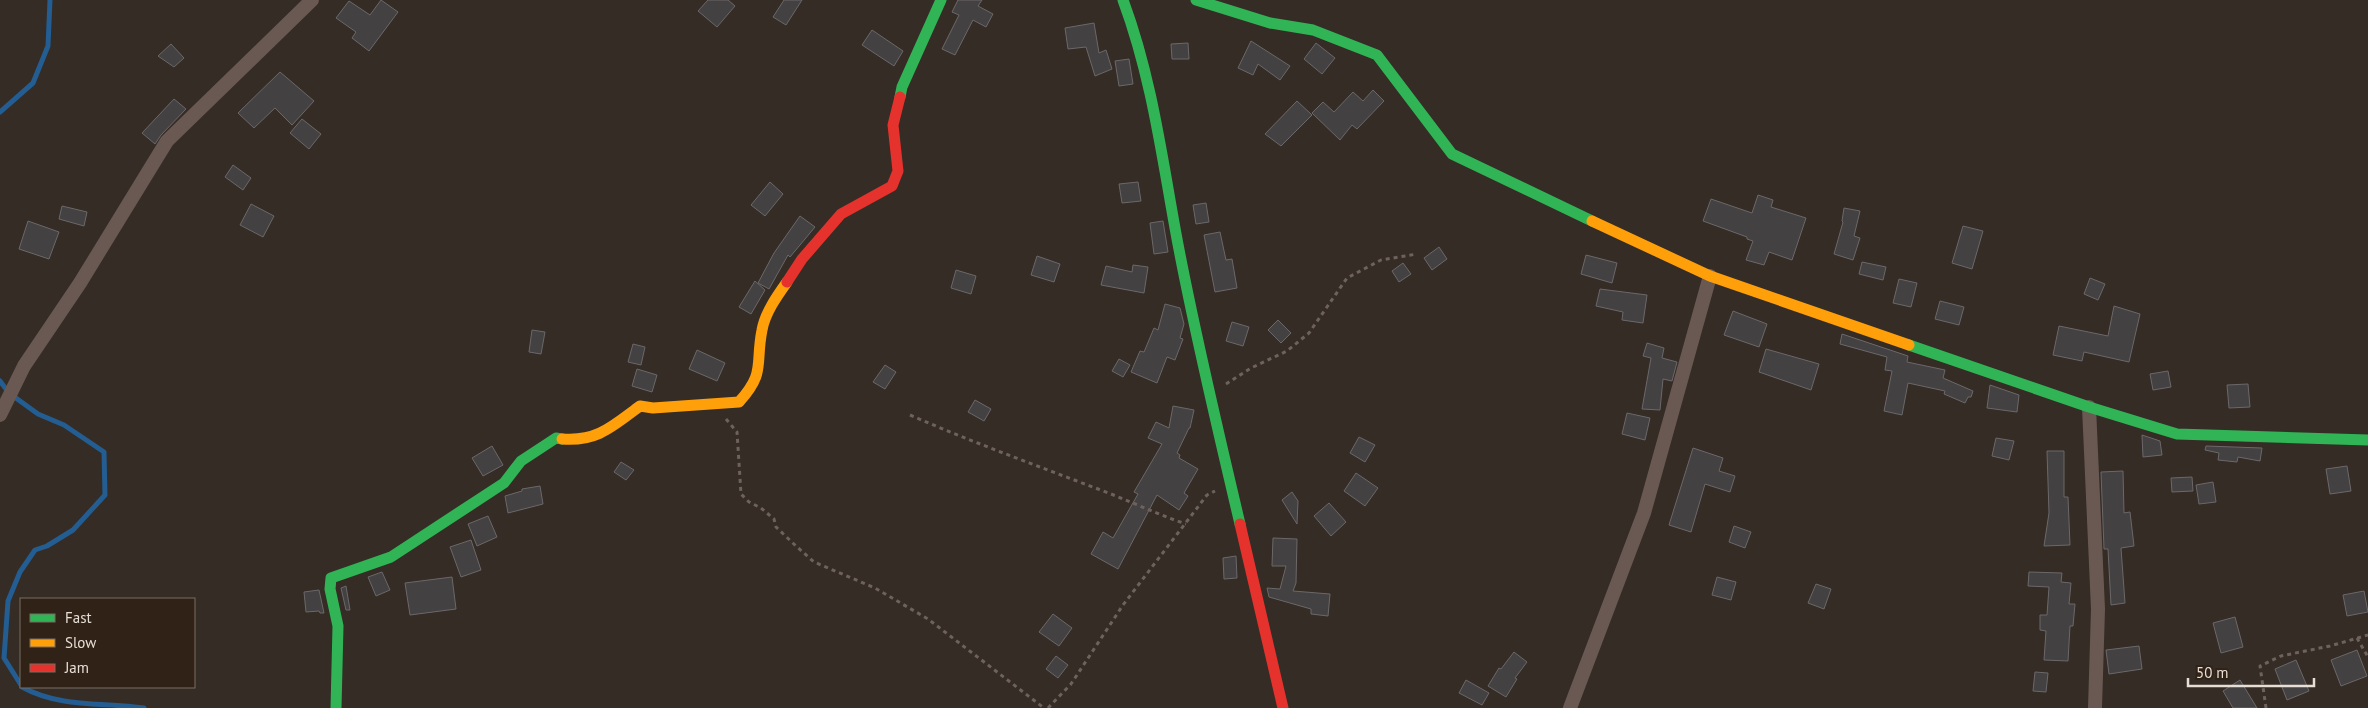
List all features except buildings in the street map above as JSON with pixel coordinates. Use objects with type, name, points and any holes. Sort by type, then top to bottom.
[{"type":"street","points":[[0,415],[24,366],[80,283],[167,140],[312,0]]},
{"type":"street","points":[[336,708],[338,626],[330,589],[331,578],[391,557],[504,483],[522,461],[556,438],[576,441],[598,437],[640,406],[652,408],[739,402],[751,389],[758,376],[762,329],[774,300],[802,258],[841,214],[892,186],[898,171],[893,125],[902,87],[941,0]]},
{"type":"street","points":[[1123,0],[1145,62],[1159,124],[1183,270],[1282,708]]},
{"type":"street","points":[[1196,0],[1270,23],[1313,30],[1377,55],[1452,154],[1522,189],[1710,276],[2088,407],[2177,434],[2368,440]]},
{"type":"street","points":[[1570,708],[1644,513],[1710,276]]},
{"type":"street","points":[[2088,407],[2098,609],[2095,708]]},
{"type":"path","points":[[1211,394],[1251,368],[1287,351],[1309,333],[1347,278],[1381,260],[1417,254]]},
{"type":"path","points":[[715,405],[736,432],[741,494],[749,502],[761,508],[774,519],[776,526],[796,546],[814,562],[875,588],[928,618],[1046,708],[1071,684],[1123,605],[1207,495],[1231,482]]},
{"type":"path","points":[[910,415],[970,441],[1116,496],[1154,514],[1186,524]]},
{"type":"path","points":[[2266,708],[2260,666],[2281,656],[2330,646],[2368,634]]},
{"type":"path","points":[[2356,638],[2368,657]]},
{"type":"waterway","points":[[0,112],[33,83],[48,46],[50,0]]},
{"type":"waterway","points":[[0,381],[9,393],[38,414],[64,425],[104,452],[105,495],[73,530],[47,546],[35,550],[20,572],[8,601],[4,658],[20,683]]},
{"type":"waterway","points":[[24,688],[36,694],[66,701],[144,708]]},
{"type":"traffic: fast","points":[[900,97],[902,87],[941,0]]},
{"type":"traffic: fast","points":[[1123,0],[1142,59],[1149,89],[1191,311],[1240,524]]},
{"type":"traffic: fast","points":[[1196,0],[1270,23],[1313,30],[1377,55],[1452,154],[1592,221]]},
{"type":"traffic: fast","points":[[1909,345],[2089,407],[2177,434],[2368,440]]},
{"type":"traffic: fast","points":[[336,708],[338,626],[330,589],[331,578],[391,557],[504,483],[521,461],[556,438],[562,439]]},
{"type":"traffic: slow","points":[[1592,221],[1710,276],[1909,345]]},
{"type":"traffic: slow","points":[[562,439],[585,438],[595,435],[613,426],[640,406],[653,408],[739,402],[753,383],[756,375],[762,330],[766,317],[775,299],[787,282]]},
{"type":"traffic: jam","points":[[787,282],[802,259],[841,214],[892,186],[898,171],[893,125],[900,97]]},
{"type":"traffic: jam","points":[[1240,524],[1283,708]]}]
